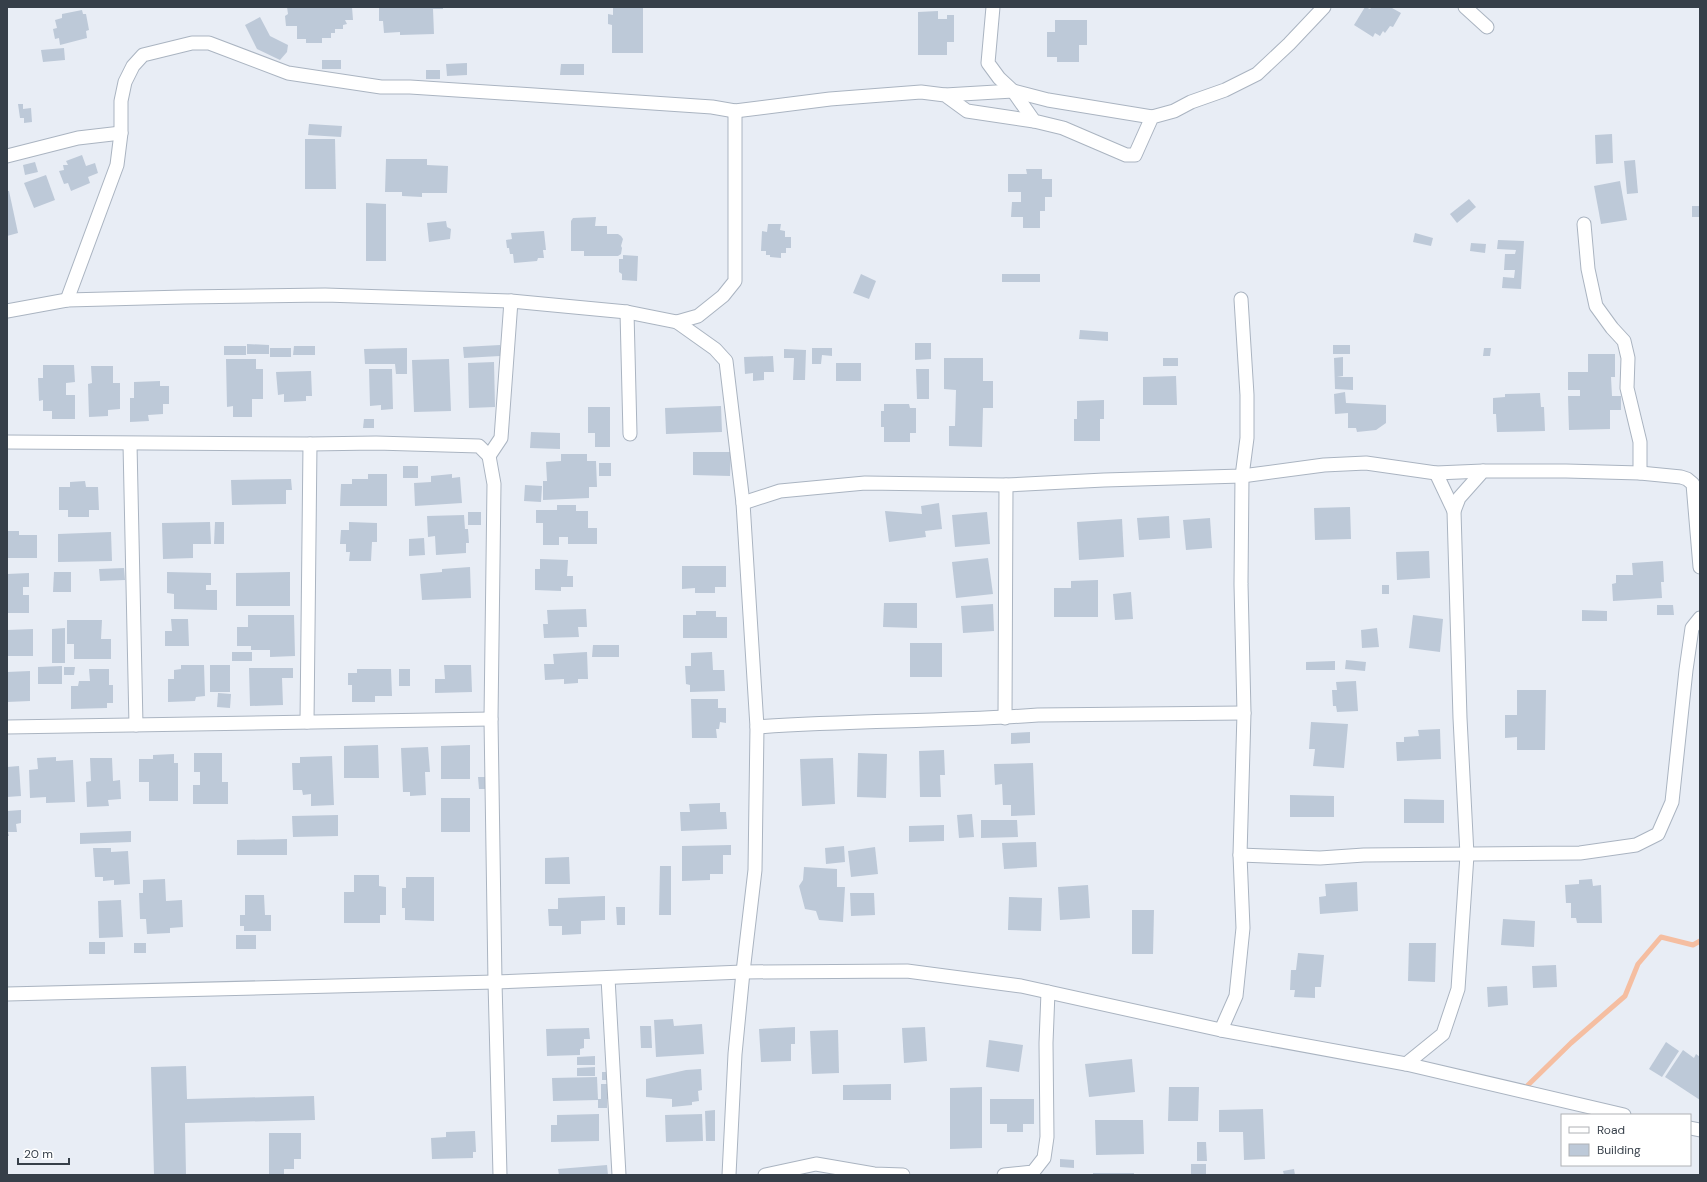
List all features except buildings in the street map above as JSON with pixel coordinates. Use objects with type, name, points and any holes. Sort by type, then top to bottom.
[{"type":"street","points":[[993,7],[988,63],[999,78],[1013,91],[1034,122]]},
{"type":"street","points":[[67,300],[117,165],[121,133],[121,101],[125,82],[133,66],[143,55],[192,43],[209,43],[288,73],[381,87],[410,87],[712,107],[735,111],[830,99],[921,92],[945,95],[1013,91],[1048,100],[1152,117],[1174,111],[1191,102],[1225,90],[1257,74],[1289,44],[1324,7]]},
{"type":"street","points":[[1465,7],[1487,27]]},
{"type":"street","points":[[945,95],[967,111],[1063,128],[1126,155],[1135,155],[1152,117]]},
{"type":"street","points":[[677,322],[698,316],[723,296],[735,281],[735,111]]},
{"type":"street","points":[[7,156],[78,138],[121,133]]},
{"type":"street","points":[[1584,224],[1588,269],[1596,306],[1612,328],[1624,340],[1628,358],[1627,388],[1640,442],[1640,474]]},
{"type":"street","points":[[7,311],[67,300],[325,295],[511,301],[627,312],[677,322],[715,349],[726,361],[743,503],[757,727],[756,870],[743,972],[735,1054],[729,1175]]},
{"type":"street","points":[[1221,1030],[1236,996],[1243,928],[1240,855],[1244,713],[1242,476],[1247,438],[1247,395],[1240,299]]},
{"type":"street","points":[[489,456],[501,438],[511,301]]},
{"type":"street","points":[[627,312],[630,434]]},
{"type":"street","points":[[7,442],[130,444],[376,443],[479,446],[489,456],[494,484],[491,719],[500,1175]]},
{"type":"street","points":[[130,444],[136,725]]},
{"type":"street","points":[[307,722],[310,444]]},
{"type":"street","points":[[743,503],[780,491],[865,483],[1006,485],[1104,480],[1242,476],[1324,465],[1366,463],[1436,473],[1483,471],[1566,471],[1640,474],[1687,478],[1693,484],[1700,567]]},
{"type":"street","points":[[1406,1064],[1443,1034],[1458,989],[1466,855],[1460,718],[1454,511],[1459,498],[1483,471]]},
{"type":"street","points":[[1436,473],[1454,511]]},
{"type":"street","points":[[1005,718],[1006,485]]},
{"type":"street","points":[[1240,855],[1320,858],[1364,855],[1580,853],[1636,845],[1658,834],[1672,802],[1692,628],[1700,618]]},
{"type":"street","points":[[757,727],[817,722],[1005,718],[1038,715],[1244,713]]},
{"type":"street","points":[[7,727],[491,719]]},
{"type":"street","points":[[7,994],[495,982],[743,972],[907,972],[1021,986],[1221,1030],[1406,1064],[1620,1114]]},
{"type":"street","points":[[608,978],[619,1175]]},
{"type":"street","points":[[1004,1175],[1033,1172],[1044,1158],[1047,1137],[1046,1043],[1048,992]]},
{"type":"street","points":[[765,1175],[816,1164],[874,1174],[903,1175]]},
{"type":"waterway","points":[[1525,1088],[1571,1043],[1625,996],[1638,964],[1661,937],[1693,945],[1700,941]]}]
